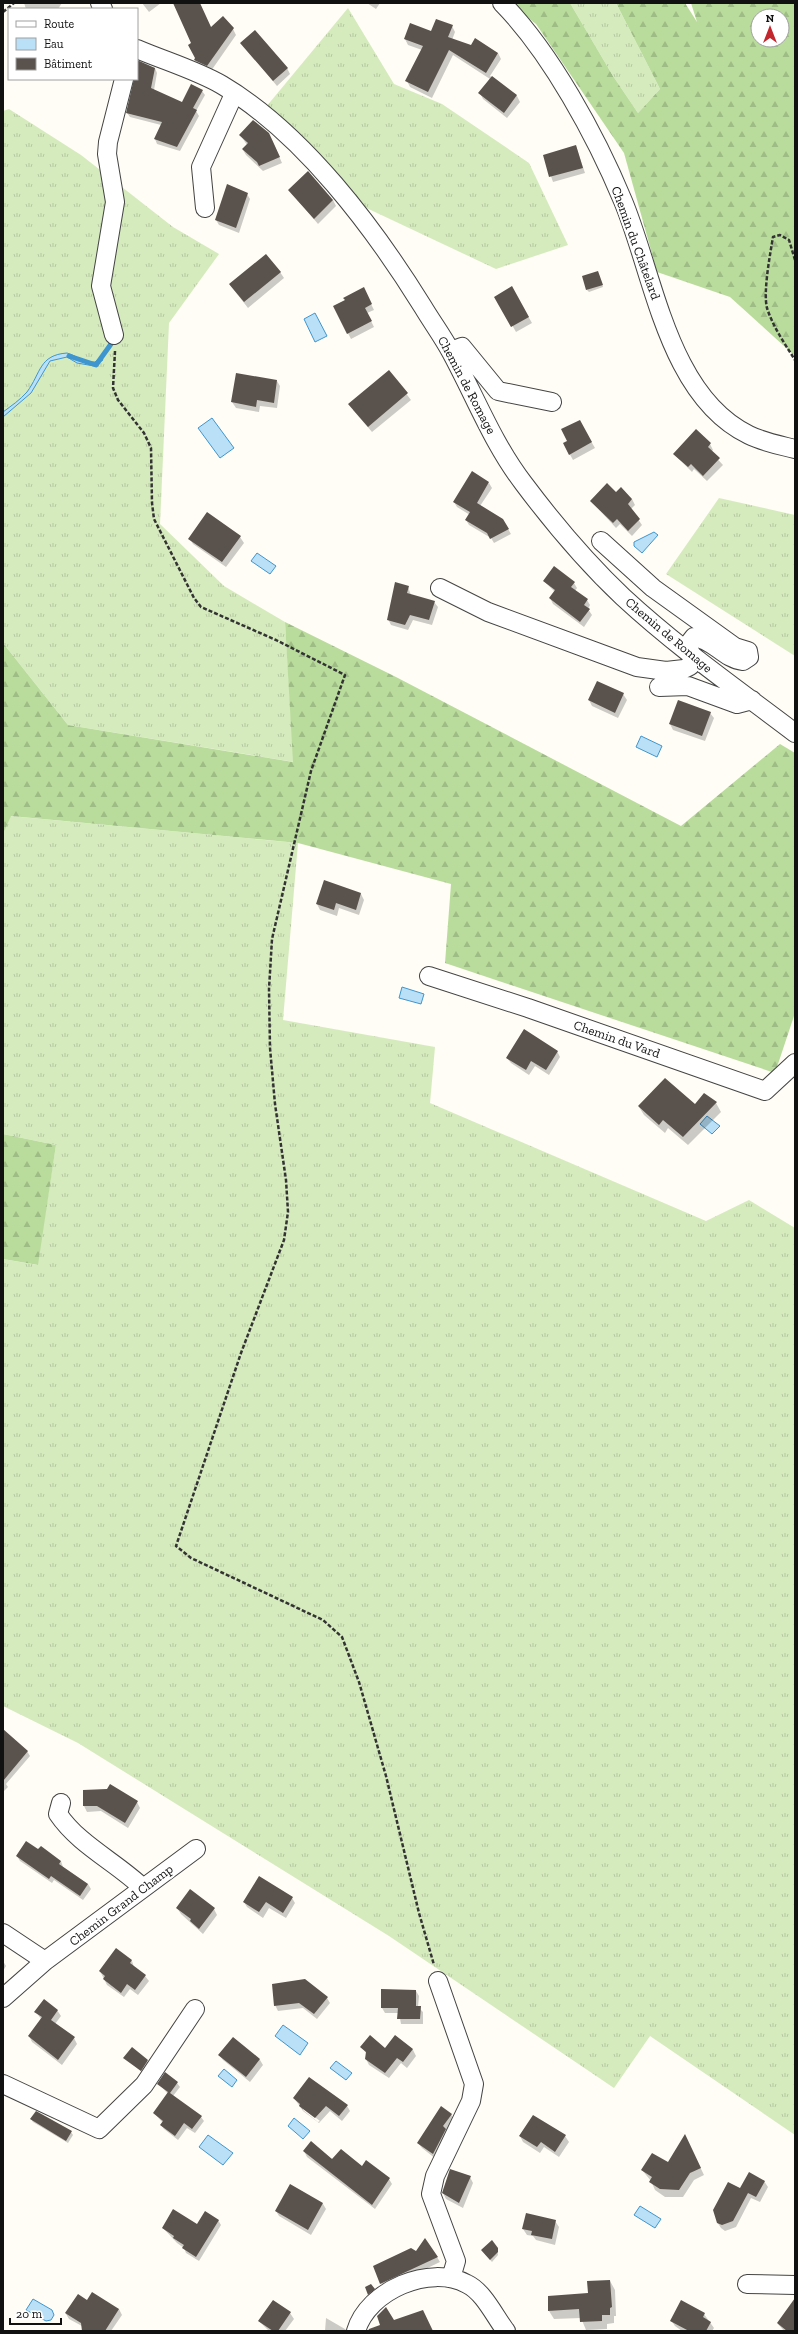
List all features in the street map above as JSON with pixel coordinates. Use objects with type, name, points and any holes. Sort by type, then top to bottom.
[{"type":"street","name":"Chemin du Châtelard","points":[[502,3],[523,24],[580,113],[623,201],[677,353],[698,389],[717,412],[747,435],[762,441],[795,449]]},
{"type":"street","name":"Chemin de Romage","points":[[138,49],[221,85],[272,121],[314,163],[363,219],[409,284],[451,351],[477,407],[522,483],[583,556],[624,597],[693,657],[795,733]]},
{"type":"street","points":[[114,336],[101,286],[115,202],[107,154],[108,142],[124,80]]},
{"type":"street","points":[[205,208],[201,167],[234,94]]},
{"type":"street","points":[[451,351],[462,347],[498,391],[552,402]]},
{"type":"street","points":[[440,588],[488,612],[637,667],[666,670],[684,669],[690,666],[693,657],[687,646],[694,637],[704,640],[735,660],[743,661],[749,657],[748,651],[736,647],[653,588],[601,541]]},
{"type":"street","points":[[659,687],[688,686],[737,704],[752,700]]},
{"type":"street","name":"Chemin du Vard","points":[[429,976],[528,1008],[765,1091],[795,1063]]},
{"type":"street","points":[[61,1803],[58,1814],[68,1829],[126,1872],[143,1888]]},
{"type":"street","name":"Chemin Grand Champ","points":[[3,1998],[45,1961],[196,1848]]},
{"type":"street","points":[[3,1933],[45,1961]]},
{"type":"street","points":[[438,1981],[474,2084],[471,2101],[435,2176],[431,2194],[456,2261],[451,2278]]},
{"type":"street","points":[[3,2084],[99,2129],[144,2085],[194,2009]]},
{"type":"street","points":[[356,2331],[368,2310],[390,2292],[423,2278],[438,2276],[451,2278],[469,2284],[506,2331]]},
{"type":"street","points":[[747,2284],[795,2285]]},
{"type":"path","points":[[3,12],[14,3]]},
{"type":"path","points":[[795,260],[789,240],[780,235],[773,238],[768,264],[767,307],[775,327],[795,360]]},
{"type":"path","points":[[114,336],[114,388],[118,400],[144,434],[151,448],[152,503],[154,519],[158,530],[178,562],[194,598],[201,607],[276,640],[345,675],[311,771],[272,939],[269,989],[272,1076],[286,1180],[288,1212],[284,1240],[241,1353],[176,1546],[191,1558],[323,1620],[342,1637],[359,1682],[384,1769],[418,1913],[438,1981]]},
{"type":"green space","points":[[510,3],[570,3],[613,76],[638,113],[660,89],[616,3],[685,3],[697,22],[691,3],[795,3],[795,356],[730,297],[657,272],[624,153],[536,24]]},
{"type":"green space","points":[[570,3],[616,3],[660,89],[638,113],[613,76]]},
{"type":"green space","points":[[348,8],[394,84],[442,104],[529,163],[568,245],[496,269],[358,204],[266,107]]},
{"type":"green space","points":[[9,109],[81,155],[173,227],[219,254],[169,323],[160,524],[224,586],[285,622],[294,762],[68,725],[3,643],[3,111]]},
{"type":"green space","points":[[719,498],[795,515],[795,656],[666,574]]},
{"type":"green space","points":[[285,622],[396,677],[681,826],[780,744],[795,753],[795,1013],[775,1073],[445,963],[451,884],[298,843],[11,816],[3,834],[3,643],[68,725],[293,762]]},
{"type":"green space","points":[[10,816],[298,843],[283,1020],[435,1047],[430,1103],[706,1221],[749,1200],[795,1228],[795,2135],[650,2036],[614,2088],[389,1936],[78,1743],[3,1706],[3,1259],[37,1265],[56,1145],[3,1134],[3,834]]},
{"type":"green space","points":[[3,1134],[56,1145],[38,1265],[3,1259]]},
{"type":"water","points":[[315,313],[327,336],[315,342],[304,319]]},
{"type":"water","points":[[67,353],[91,362],[95,362],[101,357],[103,360],[94,366],[77,363],[67,357],[50,361],[31,393],[3,417],[3,412],[27,392],[46,361],[58,354]]},
{"type":"water","points":[[212,418],[234,448],[220,458],[198,428]]},
{"type":"water","points":[[654,532],[658,535],[642,553],[634,546],[634,542]]},
{"type":"water","points":[[257,553],[276,566],[270,574],[251,561]]},
{"type":"water","points":[[641,736],[662,746],[657,757],[636,747]]},
{"type":"water","points":[[402,987],[424,994],[421,1004],[399,998]]},
{"type":"water","points":[[707,1116],[720,1126],[712,1134],[700,1124]]},
{"type":"water","points":[[283,2025],[308,2043],[300,2055],[275,2036]]},
{"type":"water","points":[[336,2061],[352,2073],[346,2080],[330,2068]]},
{"type":"water","points":[[224,2069],[237,2080],[232,2087],[218,2076]]},
{"type":"water","points":[[294,2118],[310,2131],[303,2139],[288,2126]]},
{"type":"water","points":[[208,2135],[233,2153],[223,2165],[199,2147]]},
{"type":"water","points":[[640,2206],[661,2219],[655,2228],[634,2215]]},
{"type":"water","points":[[33,2299],[52,2310],[54,2315],[51,2320],[46,2321],[26,2310]]},
{"type":"building","points":[[173,3],[200,3],[211,27],[223,16],[234,28],[207,66],[194,60],[195,58],[188,45],[191,43]]},
{"type":"building","points":[[436,19],[453,25],[448,37],[471,45],[475,38],[498,53],[486,73],[449,50],[428,92],[405,81],[423,46],[404,39],[410,23],[431,31]]},
{"type":"building","points":[[255,30],[288,68],[273,81],[240,43]]},
{"type":"building","points":[[138,60],[155,68],[151,88],[182,102],[191,84],[203,90],[193,108],[197,110],[177,147],[154,139],[162,122],[126,113],[134,80],[138,80]]},
{"type":"building","points":[[492,76],[517,95],[504,113],[478,93]]},
{"type":"building","points":[[253,120],[269,133],[280,157],[259,166],[257,162],[242,149],[248,143],[239,135]]},
{"type":"building","points":[[576,145],[583,168],[549,177],[543,155]]},
{"type":"building","points":[[308,171],[333,200],[314,219],[288,190]]},
{"type":"building","points":[[227,184],[248,193],[236,228],[215,220]]},
{"type":"building","points":[[266,254],[281,272],[244,302],[229,284]]},
{"type":"building","points":[[598,271],[603,285],[586,290],[582,276]]},
{"type":"building","points":[[512,286],[529,317],[511,327],[494,297]]},
{"type":"building","points":[[364,287],[372,304],[365,308],[372,321],[347,334],[333,306],[345,300],[343,298]]},
{"type":"building","points":[[389,370],[408,393],[368,427],[348,404]]},
{"type":"building","points":[[236,373],[277,380],[274,403],[257,400],[256,407],[231,402]]},
{"type":"building","points":[[580,420],[592,442],[569,455],[563,443],[567,441],[561,429]]},
{"type":"building","points":[[696,429],[711,443],[708,447],[720,458],[703,476],[691,464],[688,467],[673,454]]},
{"type":"building","points":[[472,471],[489,482],[477,503],[503,519],[509,529],[490,539],[487,533],[465,520],[470,512],[453,502]]},
{"type":"building","points":[[607,483],[616,492],[621,487],[632,499],[628,504],[640,519],[628,531],[617,519],[613,523],[590,501]]},
{"type":"building","points":[[207,512],[241,536],[222,562],[188,539]]},
{"type":"building","points":[[554,566],[575,582],[571,587],[588,599],[584,605],[590,609],[580,622],[549,598],[555,590],[543,581]]},
{"type":"building","points":[[395,582],[409,586],[407,593],[435,601],[429,620],[410,615],[405,625],[387,620]]},
{"type":"building","points":[[597,681],[624,693],[615,713],[588,700]]},
{"type":"building","points":[[678,700],[711,712],[702,736],[669,724]]},
{"type":"building","points":[[324,880],[361,893],[356,910],[336,903],[334,910],[316,904]]},
{"type":"building","points":[[524,1029],[558,1051],[546,1070],[531,1061],[526,1070],[506,1058]]},
{"type":"building","points":[[665,1078],[695,1104],[704,1093],[717,1102],[683,1137],[663,1120],[659,1125],[638,1106]]},
{"type":"building","points":[[3,1729],[28,1751],[3,1781]]},
{"type":"building","points":[[110,1784],[138,1801],[125,1823],[97,1806],[83,1806],[83,1790],[107,1789]]},
{"type":"building","points":[[26,1841],[38,1849],[41,1846],[61,1861],[59,1864],[88,1884],[80,1896],[51,1876],[49,1879],[16,1856]]},
{"type":"building","points":[[259,1876],[293,1897],[283,1913],[266,1902],[259,1912],[243,1902]]},
{"type":"building","points":[[190,1889],[215,1908],[199,1929],[190,1921],[191,1919],[176,1908]]},
{"type":"building","points":[[116,1948],[132,1960],[130,1963],[146,1975],[135,1990],[127,1984],[121,1993],[103,1979],[105,1976],[99,1971]]},
{"type":"building","points":[[305,1979],[328,1997],[314,2014],[299,2003],[274,2006],[272,1984]]},
{"type":"building","points":[[381,1989],[416,1990],[416,2006],[421,2006],[420,2019],[397,2019],[398,2008],[381,2008]]},
{"type":"building","points":[[44,1999],[58,2010],[51,2020],[75,2037],[58,2060],[28,2036],[42,2017],[34,2012]]},
{"type":"building","points":[[370,2035],[385,2048],[395,2035],[413,2049],[403,2062],[397,2058],[385,2073],[365,2059],[366,2052],[360,2047]]},
{"type":"building","points":[[233,2037],[260,2059],[246,2077],[218,2055]]},
{"type":"building","points":[[132,2047],[148,2060],[141,2071],[123,2058]]},
{"type":"building","points":[[165,2072],[178,2082],[170,2093],[202,2116],[192,2129],[184,2123],[175,2136],[160,2125],[163,2121],[153,2113],[168,2092],[157,2084]]},
{"type":"building","points":[[309,2077],[348,2105],[339,2116],[326,2106],[315,2118],[299,2106],[300,2104],[293,2098]]},
{"type":"building","points":[[441,2106],[452,2114],[443,2126],[446,2129],[433,2154],[417,2143]]},
{"type":"building","points":[[36,2111],[72,2131],[66,2141],[30,2119]]},
{"type":"building","points":[[533,2115],[566,2135],[555,2152],[541,2142],[537,2147],[519,2136]]},
{"type":"building","points":[[685,2134],[701,2168],[690,2173],[679,2190],[660,2189],[649,2182],[652,2177],[641,2170],[652,2153],[668,2162]]},
{"type":"building","points":[[311,2141],[332,2159],[341,2149],[362,2166],[366,2160],[390,2178],[372,2205],[303,2151]]},
{"type":"building","points":[[450,2169],[471,2176],[459,2203],[442,2193]]},
{"type":"building","points":[[749,2172],[765,2181],[756,2197],[748,2193],[733,2221],[722,2225],[717,2223],[713,2210],[728,2182],[740,2188]]},
{"type":"building","points":[[290,2184],[323,2203],[308,2230],[275,2211]]},
{"type":"building","points":[[173,2209],[197,2224],[205,2211],[219,2220],[196,2257],[182,2248],[184,2245],[162,2228]]},
{"type":"building","points":[[526,2213],[556,2220],[552,2239],[531,2235],[532,2231],[522,2229]]},
{"type":"building","points":[[425,2238],[438,2257],[380,2284],[373,2266],[411,2248],[416,2251]]},
{"type":"building","points":[[492,2240],[498,2248],[498,2252],[490,2260],[481,2250]]},
{"type":"building","points":[[610,2280],[612,2307],[610,2308],[610,2315],[602,2315],[602,2321],[580,2322],[579,2309],[548,2311],[548,2296],[588,2293],[587,2281]]},
{"type":"building","points":[[371,2284],[375,2289],[368,2295],[365,2287]]},
{"type":"building","points":[[92,2292],[119,2309],[105,2331],[82,2331],[81,2323],[65,2313],[78,2294],[87,2300]]},
{"type":"building","points":[[795,2298],[795,2331],[787,2331],[777,2323]]},
{"type":"building","points":[[273,2300],[291,2312],[278,2331],[273,2331],[258,2321]]},
{"type":"building","points":[[681,2300],[705,2313],[703,2317],[711,2322],[706,2331],[689,2331],[670,2321]]},
{"type":"building","points":[[386,2307],[394,2320],[423,2310],[433,2331],[368,2331],[369,2329],[380,2325],[377,2316]]},
{"type":"waterway","points":[[69,356],[96,365],[111,344]]}]
